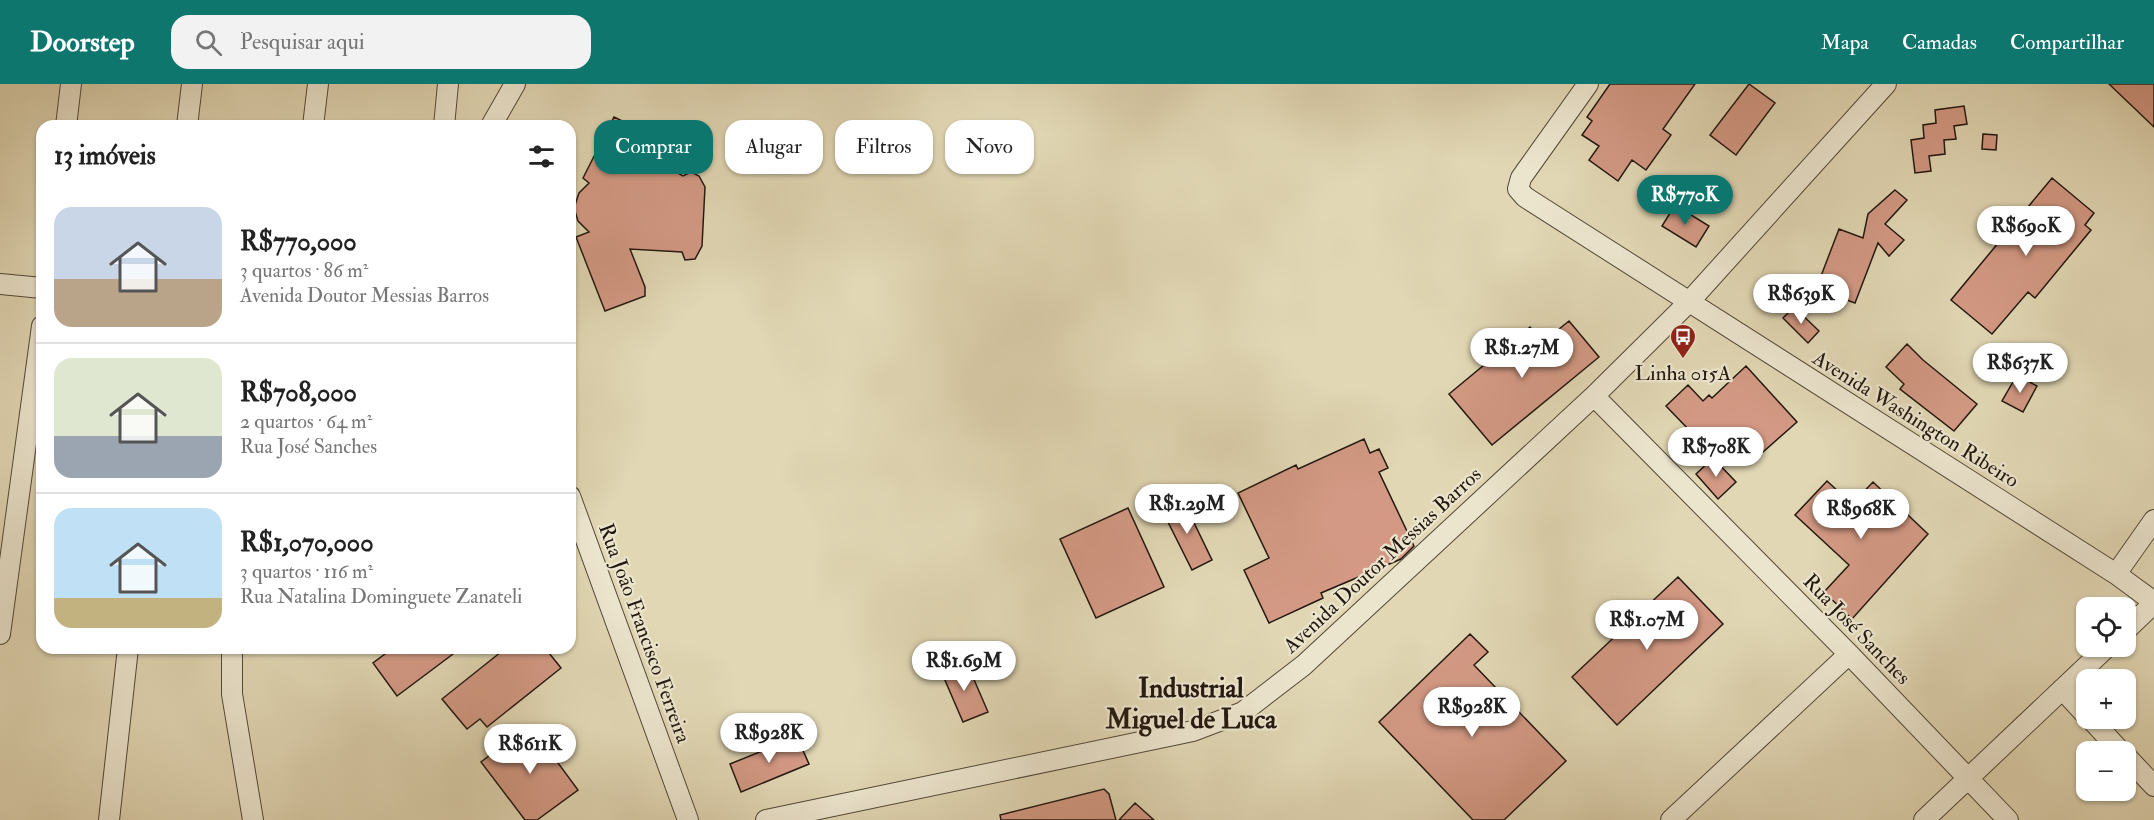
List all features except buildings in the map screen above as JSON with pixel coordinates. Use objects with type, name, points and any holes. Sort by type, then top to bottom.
[{"type":"street","points":[[67,120],[71,84]]},
{"type":"street","points":[[188,120],[192,84]]},
{"type":"street","points":[[314,120],[318,84]]},
{"type":"street","points":[[445,120],[448,84]]},
{"type":"street","points":[[494,120],[515,84]]},
{"type":"street","name":"Avenida Washington Ribeiro","points":[[1588,84],[1521,178],[1518,189],[1537,207],[2116,574],[2154,602]]},
{"type":"street","name":"Avenida Doutor Messias Barros","points":[[766,820],[1193,731],[1243,712],[1304,665],[1594,396],[1688,303],[1886,84]]},
{"type":"street","points":[[0,284],[36,287]]},
{"type":"street","points":[[0,634],[36,370]]},
{"type":"street","name":"Rua José Sanches","points":[[1594,396],[1849,654],[2008,820]]},
{"type":"street","name":"Rua João Francisco Ferreira","points":[[576,512],[688,820]]},
{"type":"street","points":[[2116,574],[2154,520]]},
{"type":"street","points":[[2136,620],[2154,602]]},
{"type":"street","points":[[109,820],[127,654]]},
{"type":"street","points":[[232,654],[232,694],[252,819]]},
{"type":"street","points":[[1671,820],[1849,654]]},
{"type":"street","points":[[1924,820],[2096,657]]},
{"type":"street","points":[[2062,690],[2076,705]]},
{"type":"street","points":[[2100,729],[2111,741]]},
{"type":"street","points":[[2136,767],[2154,786]]},
{"type":"place","name":"Linha 015A","points":[[1683,360]]},
{"type":"district","name":"Industrial Miguel de Luca","points":[[1191,704]]}]
